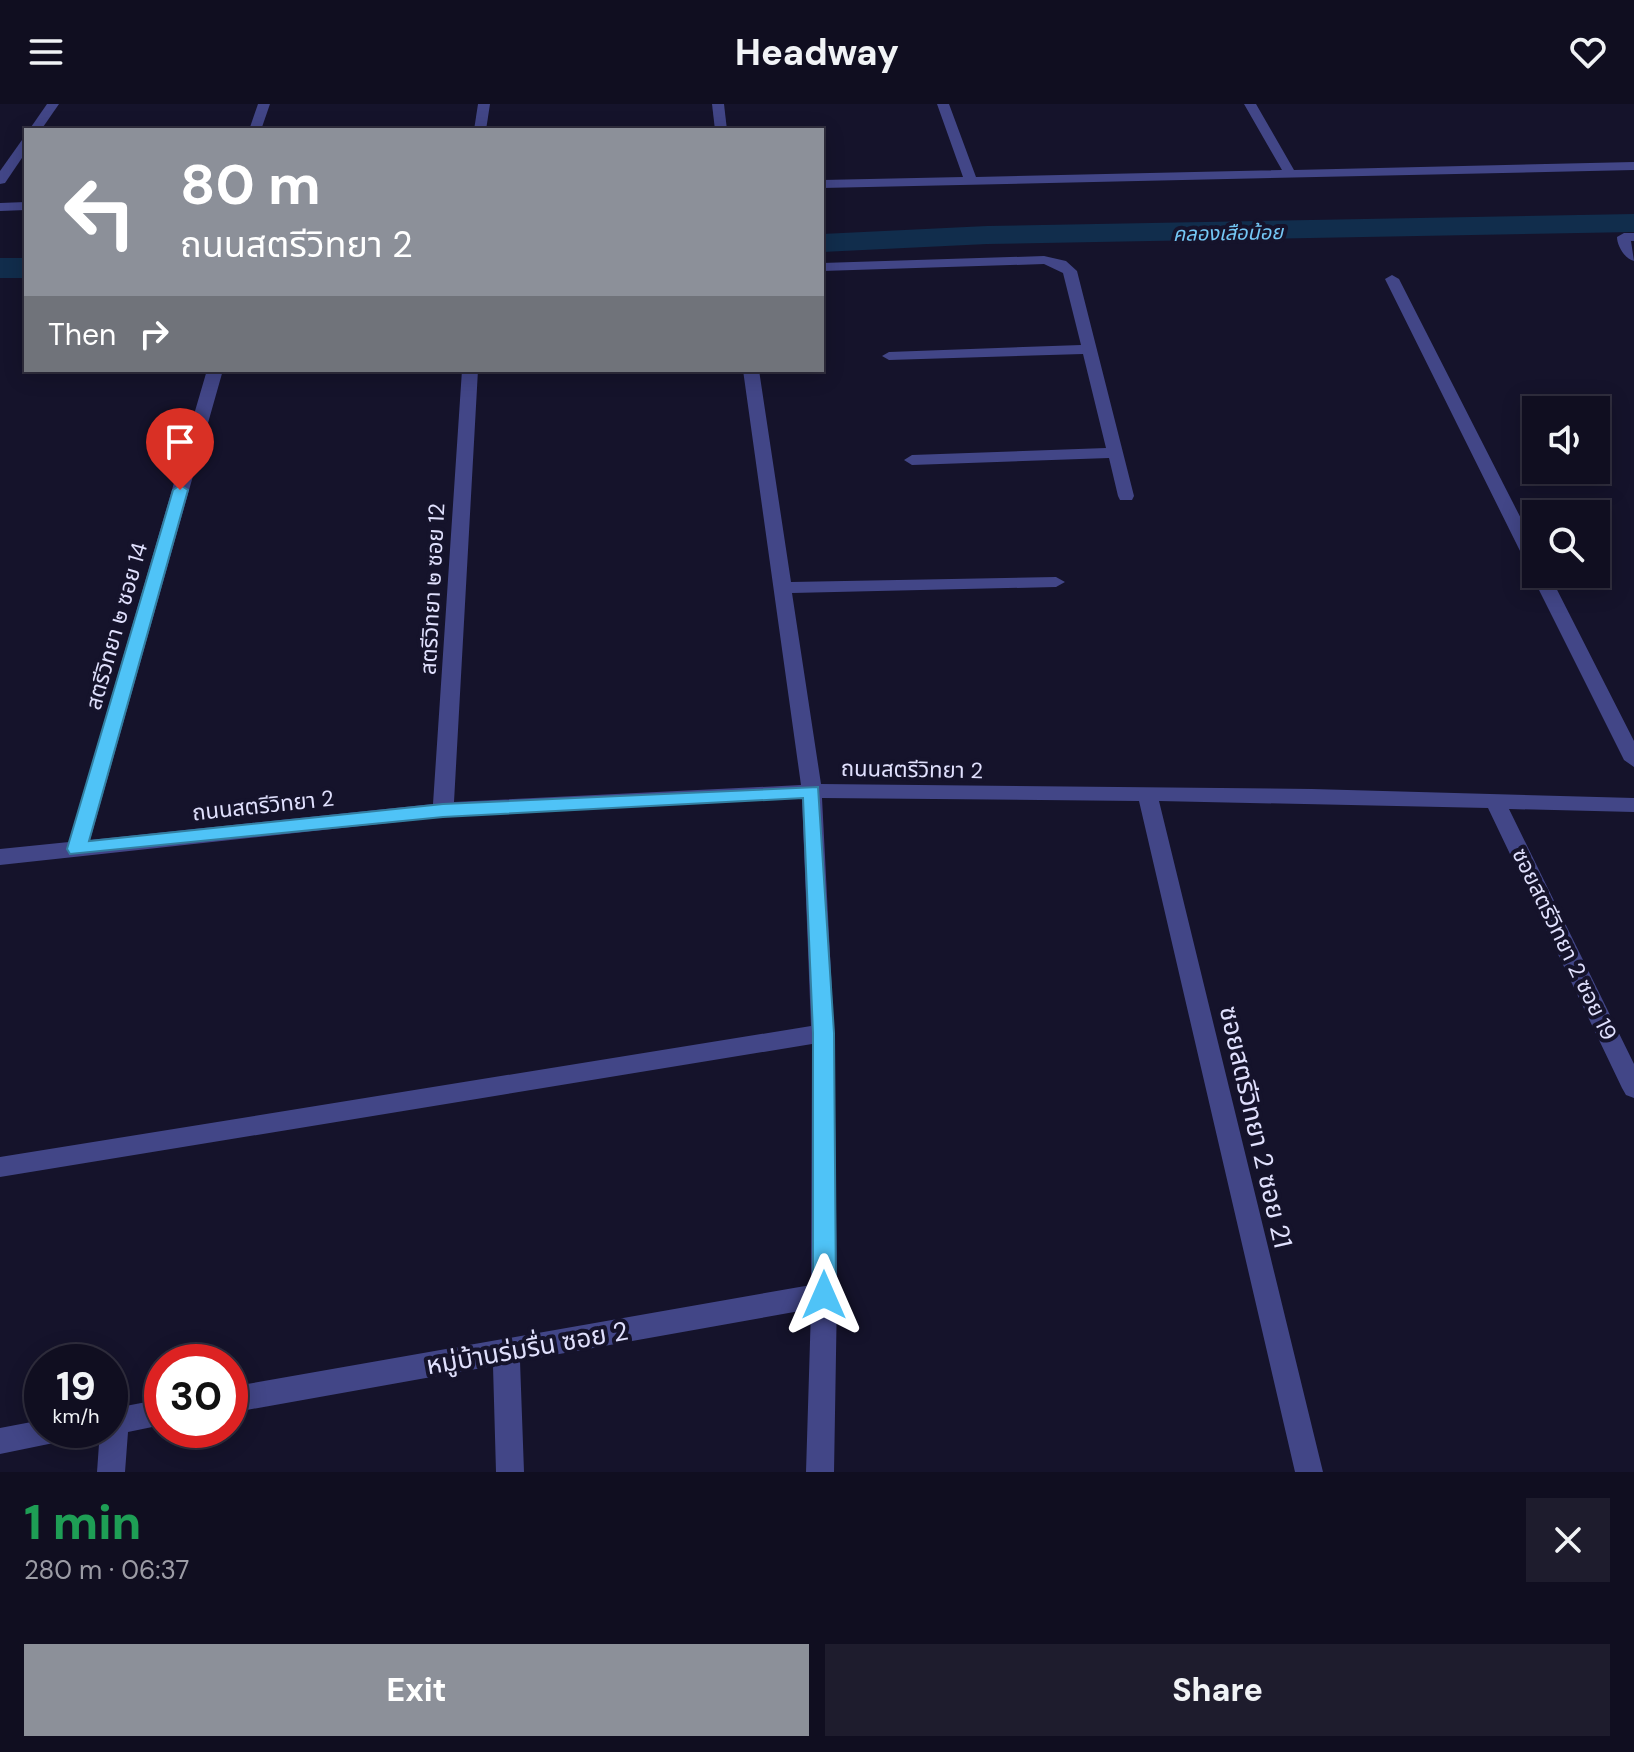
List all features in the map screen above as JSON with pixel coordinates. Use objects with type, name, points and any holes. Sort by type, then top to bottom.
[{"type":"street","points":[[36,128],[53,104]]},
{"type":"street","points":[[256,128],[264,104]]},
{"type":"street","points":[[480,128],[484,104]]},
{"type":"street","points":[[718,104],[721,128]]},
{"type":"street","points":[[943,104],[971,181]]},
{"type":"street","points":[[1250,104],[1290,173]]},
{"type":"street","points":[[0,180],[24,146]]},
{"type":"street","points":[[824,184],[1634,166]]},
{"type":"street","points":[[0,207],[24,206]]},
{"type":"street","points":[[1634,237],[1624,237],[1624,244],[1634,257]]},
{"type":"street","points":[[824,267],[1044,260],[1061,264],[1070,271],[1126,496]]},
{"type":"street","points":[[1392,279],[1522,537]]},
{"type":"street","points":[[889,356],[1089,349]]},
{"type":"street","name":"สตรีวิทยา ๒ ซอย 14","points":[[77,849],[214,372]]},
{"type":"street","name":"สตรีวิทยา ๒ ซอย 12","points":[[443,810],[470,372]]},
{"type":"street","points":[[751,372],[812,791],[823,1033],[824,1295],[820,1472]]},
{"type":"street","points":[[912,460],[1115,453]]},
{"type":"street","points":[[781,588],[1056,582]]},
{"type":"street","points":[[1547,588],[1634,760]]},
{"type":"street","name":"ถนนสตรีวิทยา 2","points":[[0,857],[443,810],[812,791],[1634,805]]},
{"type":"street","name":"ซอยสตรีวิทยา 2 ซอย 21","points":[[1148,796],[1309,1472]]},
{"type":"street","name":"ซอยสตรีวิทยา 2 ซอย 19","points":[[1495,801],[1634,1088]]},
{"type":"street","points":[[0,1167],[823,1033]]},
{"type":"street","name":"หมู่บ้านร่มรื่น ซอย 2","points":[[248,1397],[824,1295]]},
{"type":"street","points":[[506,1352],[510,1472]]},
{"type":"street","points":[[0,1441],[24,1437]]},
{"type":"street","points":[[111,1472],[112,1448]]},
{"type":"waterway","name":"คลองเสือน้อย","points":[[824,243],[987,235],[1634,223]]},
{"type":"waterway","name":"คลองเสือน้อย","points":[[0,268],[24,268]]},
{"type":"route","points":[[180,490],[77,849],[443,810],[812,791],[823,1033],[824,1295]]}]
